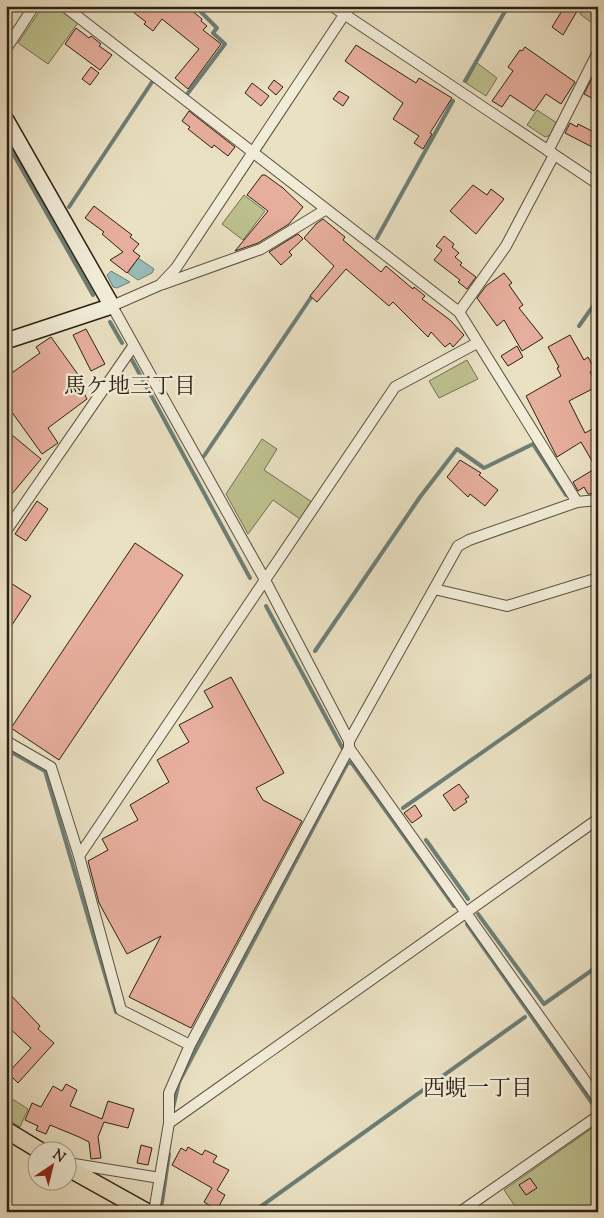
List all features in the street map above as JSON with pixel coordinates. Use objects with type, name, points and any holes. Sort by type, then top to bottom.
[{"type":"main road","points":[[6,1130],[28,1143]]},
{"type":"main road","points":[[78,1174],[147,1212]]},
{"type":"street","points":[[6,49],[34,6]]},
{"type":"street","points":[[64,6],[151,72],[251,153],[459,312],[577,502]]},
{"type":"street","points":[[332,6],[347,10],[598,184]]},
{"type":"street","points":[[160,285],[176,268],[347,10]]},
{"type":"street","points":[[459,312],[506,246],[598,52]]},
{"type":"street","points":[[6,120],[265,580],[349,744],[598,1098]]},
{"type":"street","points":[[6,341],[112,306],[160,285],[261,249],[325,210]]},
{"type":"street","points":[[79,856],[396,387],[477,343]]},
{"type":"street","points":[[6,531],[134,345]]},
{"type":"street","points":[[154,1212],[169,1123],[169,1093],[190,1045],[349,744],[458,546],[469,540],[577,502],[598,500]]},
{"type":"street","points":[[434,588],[507,606],[598,578]]},
{"type":"street","points":[[6,741],[51,767],[79,856],[121,1010],[190,1045]]},
{"type":"street","points":[[169,1123],[598,819]]},
{"type":"street","points":[[460,1212],[598,1116]]},
{"type":"street","points":[[78,1165],[160,1178]]},
{"type":"green space","points":[[43,6],[54,6],[78,23],[48,64],[18,43]]},
{"type":"green space","points":[[585,6],[598,6],[598,27],[580,14]]},
{"type":"green space","points":[[477,63],[497,78],[486,96],[466,83]]},
{"type":"green space","points":[[537,110],[557,123],[551,135],[545,137],[527,125]]},
{"type":"green space","points":[[244,195],[265,211],[243,240],[222,224]]},
{"type":"green space","points":[[467,360],[478,379],[439,398],[429,381]]},
{"type":"green space","points":[[262,439],[277,449],[264,470],[312,502],[300,519],[273,500],[248,534],[226,494]]},
{"type":"green space","points":[[6,1095],[28,1109],[20,1127],[6,1118]]},
{"type":"green space","points":[[598,1124],[598,1212],[519,1212],[504,1190]]},
{"type":"water","points":[[138,258],[154,269],[152,273],[138,280],[128,273]]},
{"type":"water","points":[[111,271],[130,282],[117,288],[113,287],[107,275]]},
{"type":"building","points":[[138,6],[186,6],[202,19],[201,21],[207,26],[203,30],[221,44],[188,89],[175,78],[199,49],[162,19],[153,31],[144,24],[146,22],[133,12]]},
{"type":"building","points":[[565,6],[580,6],[563,35],[552,27]]},
{"type":"building","points":[[76,28],[89,38],[91,36],[101,44],[99,46],[112,55],[100,70],[65,44]]},
{"type":"building","points":[[356,45],[416,83],[419,78],[452,98],[430,133],[432,134],[423,149],[414,143],[419,136],[393,119],[403,103],[345,61]]},
{"type":"building","points":[[525,47],[575,82],[561,104],[546,94],[534,111],[510,95],[502,107],[492,101],[513,71],[508,67],[520,50],[522,51]]},
{"type":"building","points":[[91,67],[99,73],[90,85],[82,79]]},
{"type":"building","points":[[598,68],[598,101],[584,94]]},
{"type":"building","points":[[274,80],[283,87],[276,95],[268,88]]},
{"type":"building","points":[[252,83],[269,96],[261,106],[245,93]]},
{"type":"building","points":[[339,91],[349,97],[343,106],[333,99]]},
{"type":"building","points":[[189,111],[235,147],[228,156],[214,145],[212,148],[188,129],[190,127],[182,121]]},
{"type":"building","points":[[570,123],[577,127],[578,124],[598,134],[598,150],[565,133]]},
{"type":"building","points":[[262,175],[265,175],[283,188],[303,207],[289,224],[258,243],[235,251],[268,211],[247,195]]},
{"type":"building","points":[[473,185],[487,195],[491,189],[504,199],[476,234],[450,211]]},
{"type":"building","points":[[94,206],[132,235],[130,237],[139,244],[133,251],[140,256],[127,273],[110,260],[123,252],[102,234],[104,232],[85,218]]},
{"type":"building","points":[[323,219],[345,237],[343,240],[381,272],[386,266],[413,289],[414,287],[425,296],[422,299],[450,320],[464,335],[453,347],[450,343],[445,347],[431,332],[428,337],[393,302],[389,306],[346,269],[317,302],[310,296],[334,266],[304,238]]},
{"type":"building","points":[[298,234],[303,239],[289,252],[292,255],[281,265],[269,252]]},
{"type":"building","points":[[444,236],[454,244],[452,247],[459,253],[455,257],[462,263],[460,265],[476,277],[467,289],[458,282],[460,280],[434,260],[442,250],[436,246]]},
{"type":"building","points":[[504,273],[512,283],[509,285],[523,305],[519,308],[543,338],[522,351],[504,320],[497,326],[477,298],[486,286]]},
{"type":"building","points":[[86,329],[105,364],[91,371],[73,335]]},
{"type":"building","points":[[570,335],[584,360],[588,357],[595,370],[590,372],[598,386],[569,401],[585,433],[598,426],[598,490],[591,494],[588,494],[584,487],[578,491],[573,482],[596,468],[581,442],[557,457],[526,396],[561,376],[557,368],[559,367],[548,347]]},
{"type":"building","points":[[51,337],[87,387],[82,389],[87,399],[48,428],[58,443],[42,454],[6,404],[6,377],[40,353],[36,347]]},
{"type":"building","points":[[517,346],[523,357],[508,366],[501,356]]},
{"type":"building","points":[[6,430],[41,459],[6,501]]},
{"type":"building","points":[[460,460],[481,473],[479,475],[498,490],[485,506],[470,494],[468,497],[447,477]]},
{"type":"building","points":[[37,501],[48,509],[26,541],[15,534]]},
{"type":"building","points":[[135,543],[183,575],[59,760],[11,728]]},
{"type":"building","points":[[6,580],[31,596],[6,634]]},
{"type":"building","points":[[231,677],[284,773],[256,788],[263,800],[302,821],[191,1028],[129,997],[161,936],[127,954],[99,903],[88,861],[108,850],[102,839],[138,820],[130,805],[169,782],[157,760],[189,742],[179,725],[213,707],[204,691]]},
{"type":"building","points":[[459,784],[469,797],[465,799],[467,802],[454,811],[443,795]]},
{"type":"building","points":[[415,805],[422,816],[412,823],[404,813]]},
{"type":"building","points":[[6,990],[40,1026],[38,1029],[54,1043],[18,1083],[8,1073],[31,1048],[6,1025]]},
{"type":"building","points":[[66,1084],[77,1090],[70,1106],[102,1119],[108,1101],[134,1109],[128,1128],[104,1122],[98,1137],[101,1158],[91,1159],[89,1142],[79,1137],[50,1125],[46,1134],[36,1130],[38,1126],[25,1120],[32,1103],[41,1107],[53,1086],[62,1091]]},
{"type":"building","points":[[141,1145],[152,1148],[148,1165],[137,1163]]},
{"type":"building","points":[[188,1147],[202,1155],[205,1150],[217,1156],[213,1162],[229,1170],[217,1190],[225,1195],[217,1210],[204,1202],[212,1188],[172,1165],[181,1148],[186,1151]]},
{"type":"building","points":[[530,1178],[537,1188],[526,1195],[519,1185]]},
{"type":"waterway","points":[[188,93],[225,44],[213,33],[217,28],[198,9],[200,6]]},
{"type":"waterway","points":[[465,81],[508,6]]},
{"type":"waterway","points":[[69,207],[152,82]]},
{"type":"waterway","points":[[377,238],[453,101]]},
{"type":"waterway","points":[[6,141],[93,295]]},
{"type":"waterway","points":[[204,456],[314,293]]},
{"type":"waterway","points":[[579,326],[598,299]]},
{"type":"waterway","points":[[110,322],[122,343]]},
{"type":"waterway","points":[[132,360],[250,578]]},
{"type":"waterway","points":[[315,651],[420,497],[457,449],[484,468],[533,444],[566,495]]},
{"type":"waterway","points":[[266,606],[343,749]]},
{"type":"waterway","points":[[403,808],[598,671]]},
{"type":"waterway","points":[[6,749],[45,771],[116,1012]]},
{"type":"waterway","points":[[173,1108],[179,1082],[347,764],[351,762],[454,906]]},
{"type":"waterway","points":[[426,840],[468,899]]},
{"type":"waterway","points":[[478,914],[544,1004],[598,966]]},
{"type":"waterway","points":[[467,924],[592,1103]]},
{"type":"waterway","points":[[253,1212],[525,1017]]},
{"type":"waterway","points":[[162,1203],[169,1154]]},
{"type":"district","name":"馬ケ地三丁目","points":[[130,388]]},
{"type":"district","name":"西蜆一丁目","points":[[478,1090]]}]
